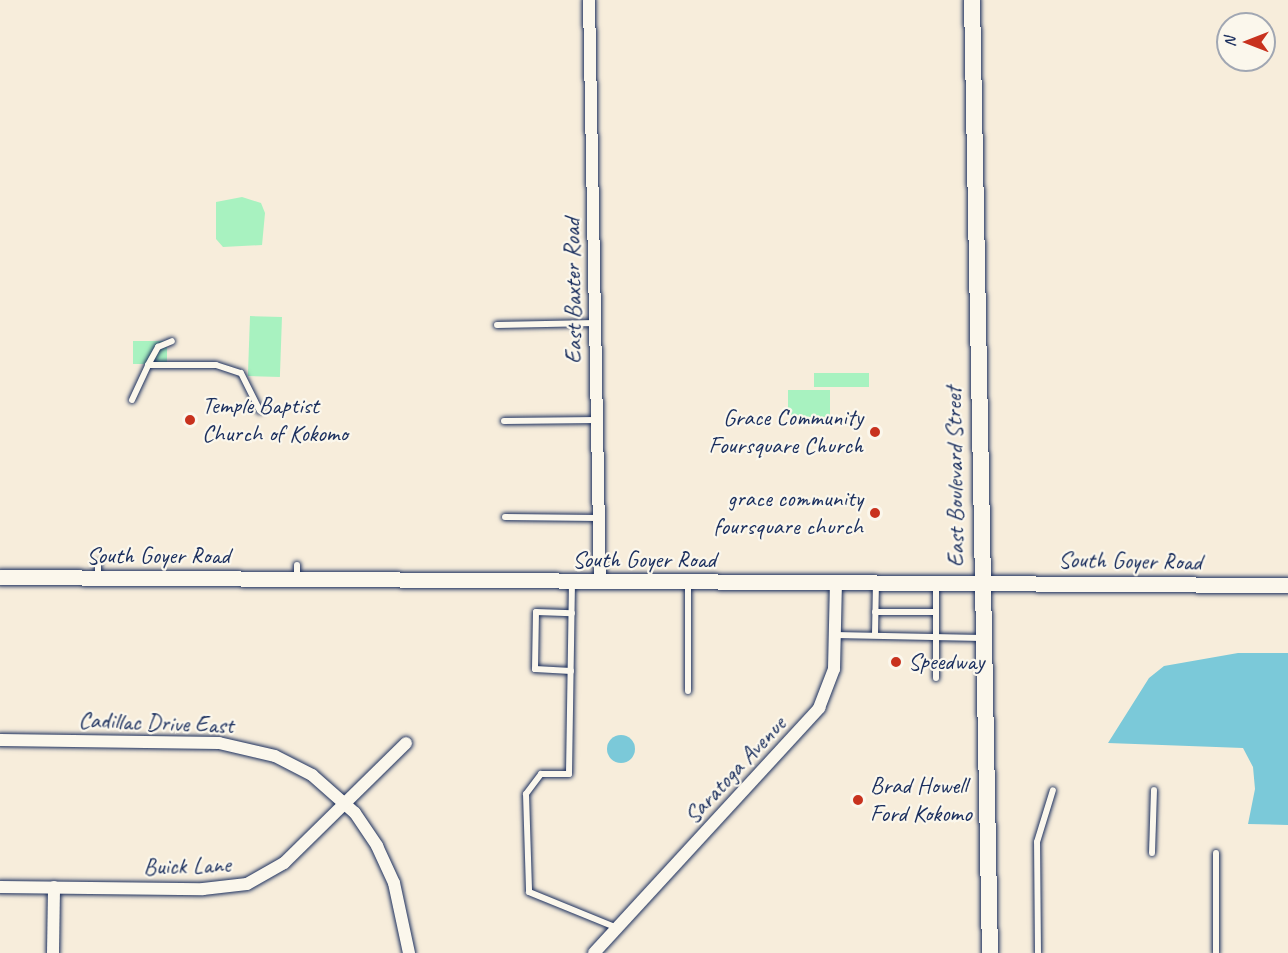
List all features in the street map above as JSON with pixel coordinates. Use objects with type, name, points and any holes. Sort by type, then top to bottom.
[{"type":"main road","name":"East Boulevard Street","points":[[972,0],[980,581],[990,953]]},
{"type":"street","name":"East Baxter Road","points":[[589,0],[600,582]]},
{"type":"street","name":"South Goyer Road","points":[[0,577],[98,570],[297,572],[573,582],[836,584],[980,581],[1288,585]]},
{"type":"street","name":"Saratoga Avenue","points":[[594,953],[819,708],[831,684],[836,584]]},
{"type":"street","name":"Cadillac Drive East","points":[[0,740],[239,745],[312,775],[346,803],[377,846],[394,883],[409,953]]},
{"type":"street","name":"Buick Lane","points":[[0,886],[203,889],[247,884],[284,863],[406,743]]},
{"type":"street","points":[[53,953],[54,887]]},
{"type":"lane","points":[[497,325],[595,323]]},
{"type":"lane","points":[[132,400],[158,347],[172,341]]},
{"type":"lane","points":[[148,365],[231,367],[251,386],[260,411]]},
{"type":"lane","points":[[504,421],[597,420]]},
{"type":"lane","points":[[505,518],[598,518]]},
{"type":"lane","points":[[573,582],[569,774],[541,774],[526,794],[529,892],[617,928]]},
{"type":"lane","points":[[936,582],[936,678]]},
{"type":"lane","points":[[688,583],[688,691]]},
{"type":"lane","points":[[875,634],[876,583]]},
{"type":"lane","points":[[571,671],[535,669],[536,612],[572,613]]},
{"type":"lane","points":[[875,612],[936,612]]},
{"type":"lane","points":[[835,634],[936,633],[982,638]]},
{"type":"lane","points":[[1038,953],[1037,842],[1053,790]]},
{"type":"lane","points":[[1152,853],[1154,790]]},
{"type":"lane","points":[[1216,853],[1216,953]]},
{"type":"green space","points":[[242,197],[261,203],[265,213],[262,245],[223,247],[216,239],[216,202]]},
{"type":"green space","points":[[250,316],[282,317],[280,377],[248,376]]},
{"type":"green space","points":[[133,341],[167,341],[167,364],[133,364]]},
{"type":"green space","points":[[814,373],[869,373],[869,387],[814,387]]},
{"type":"green space","points":[[788,390],[830,390],[830,417],[788,417]]},
{"type":"water","points":[[1238,653],[1288,653],[1288,825],[1248,824],[1255,789],[1253,767],[1243,748],[1108,743],[1149,678],[1164,666]]},
{"type":"water","points":[[621,735],[631,739],[635,749],[631,759],[621,763],[611,759],[607,749],[611,739]]},
{"type":"place","name":"Temple Baptist Church of Kokomo","points":[[190,420]]},
{"type":"place","name":"Grace Community Foursquare Church","points":[[875,432]]},
{"type":"place","name":"grace community foursquare church","points":[[875,513]]},
{"type":"place","name":"Speedway","points":[[896,662]]},
{"type":"place","name":"Brad Howell Ford Kokomo","points":[[858,800]]}]
